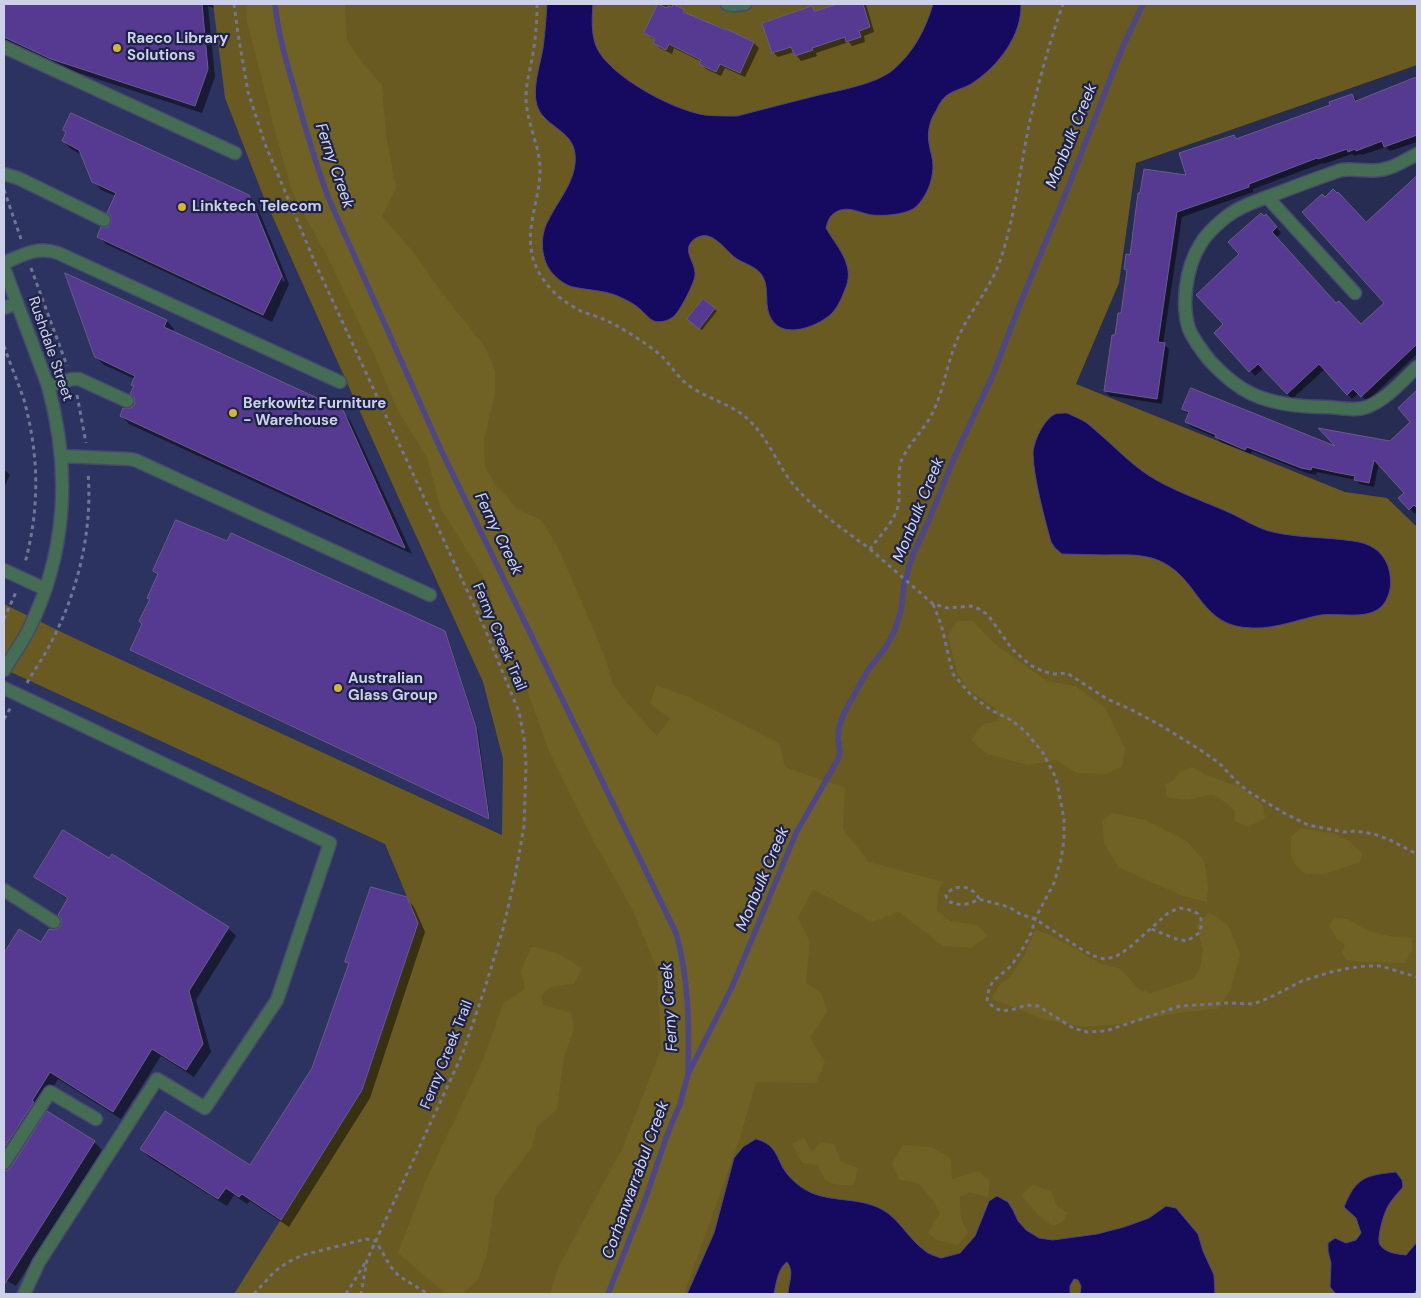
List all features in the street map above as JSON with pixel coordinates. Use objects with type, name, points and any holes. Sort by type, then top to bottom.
[{"type":"street","points":[[727,4],[744,4]]},
{"type":"street","points":[[4,47],[235,153]]},
{"type":"street","points":[[1417,154],[1385,170],[1375,171],[1351,168],[1341,170],[1241,207],[1211,231],[1200,245],[1187,277],[1185,295],[1189,328],[1195,342],[1215,366],[1237,386],[1265,399],[1313,407],[1328,406],[1351,410],[1366,407],[1380,400],[1417,367]]},
{"type":"street","points":[[4,174],[18,178],[104,220]]},
{"type":"street","points":[[1267,197],[1355,293]]},
{"type":"street","points":[[4,263],[36,250],[44,249],[58,253],[340,382]]},
{"type":"street","name":"Rushdale Street","points":[[4,268],[48,386],[58,431],[62,492],[56,549],[45,589],[27,631],[4,670]]},
{"type":"street","points":[[4,308],[17,303]]},
{"type":"street","points":[[48,386],[72,379],[79,379],[127,401]]},
{"type":"street","points":[[61,456],[130,458],[430,595]]},
{"type":"street","points":[[4,570],[45,589]]},
{"type":"street","points":[[4,688],[330,843],[277,1000],[205,1108],[156,1079],[39,1262],[24,1294]]},
{"type":"street","points":[[4,890],[54,922]]},
{"type":"street","points":[[4,1163],[50,1092],[96,1119]]},
{"type":"path","name":"Ferny Creek Trail","points":[[234,4],[248,92],[265,144],[316,265],[485,629],[519,712],[524,738],[526,765],[524,826],[515,877],[500,938],[462,1055],[367,1260],[361,1294]]},
{"type":"path","points":[[537,4],[537,28],[526,98],[540,166],[539,184],[530,226],[530,238],[534,263],[545,282],[553,292],[572,306],[633,335],[663,356],[676,374],[687,384],[731,407],[747,418],[762,435],[792,482],[805,497],[870,549],[933,604],[941,624],[953,674],[971,696],[991,710],[1011,720],[1026,732],[1043,753],[1056,778],[1064,819],[1064,840],[1061,859],[1054,883],[1035,919],[1032,931],[1010,966],[993,981],[988,989],[987,1000],[990,1005],[1003,1011],[1026,1005],[1038,1006],[1073,1028],[1087,1032],[1106,1031],[1180,1006],[1219,1003],[1254,1004],[1302,981],[1350,968],[1381,966],[1417,977]]},
{"type":"path","points":[[870,549],[896,512],[902,461],[937,404],[957,340],[999,264],[1010,229],[1027,134],[1040,76],[1063,4]]},
{"type":"path","points":[[4,346],[24,400],[36,474],[37,496],[28,554],[15,595],[4,619]]},
{"type":"path","points":[[933,604],[948,608],[971,606],[979,609],[988,615],[1012,649],[1030,665],[1054,674],[1068,673],[1107,699],[1162,726],[1206,753],[1249,792],[1284,813],[1308,825],[1344,832],[1356,830],[1374,834],[1417,854]]},
{"type":"path","points":[[979,899],[977,894],[971,890],[956,886],[946,895],[947,900],[959,905],[968,904],[979,899],[1009,907],[1020,914],[1035,919],[1081,950],[1104,959],[1115,957],[1129,948],[1168,913],[1179,908],[1197,913],[1201,920],[1199,933],[1187,941],[1176,939],[1151,929]]},
{"type":"path","points":[[254,1294],[275,1271],[288,1262],[303,1255],[366,1239],[376,1241],[390,1266],[399,1276],[428,1294]]},
{"type":"path","points":[[346,1294],[367,1260]]},
{"type":"shaded area","points":[[4,4],[213,4],[225,98],[262,193],[483,682],[503,759],[503,835],[4,604]]},
{"type":"shaded area","points":[[213,4],[1417,4],[1417,65],[1136,163],[1119,283],[1076,384],[1345,492],[1387,498],[1417,527],[1417,1294],[234,1294],[362,1090],[418,923],[385,844],[4,669],[4,604],[502,835],[503,759],[483,682],[262,193],[225,98]]},
{"type":"shaded area","points":[[246,4],[345,4],[347,40],[365,66],[382,85],[386,135],[396,188],[382,216],[414,253],[442,293],[485,347],[495,370],[495,393],[484,440],[485,466],[496,486],[517,509],[541,520],[558,547],[604,654],[613,684],[627,703],[657,736],[670,718],[650,704],[656,685],[689,697],[779,743],[785,767],[845,788],[843,829],[869,862],[944,882],[939,889],[937,910],[950,921],[977,925],[988,936],[971,948],[943,946],[899,912],[872,922],[813,889],[798,918],[810,942],[806,983],[821,993],[828,1012],[810,1037],[825,1062],[816,1083],[756,1082],[739,1141],[684,1294],[550,1294],[558,1268],[623,1147],[661,1049],[657,969],[632,909],[592,838],[549,751],[524,682],[503,652],[488,584],[441,509],[427,457],[397,409],[372,350],[328,258],[292,192],[247,21]]},
{"type":"shaded area","points":[[547,4],[593,4],[592,20],[596,46],[614,69],[644,90],[677,107],[692,112],[705,115],[737,116],[858,86],[887,74],[908,55],[923,31],[933,4],[1021,4],[1018,27],[1000,58],[974,82],[947,95],[934,114],[928,135],[933,163],[931,181],[918,205],[904,213],[893,215],[872,215],[845,209],[836,212],[830,217],[826,228],[846,263],[848,279],[846,287],[838,306],[830,315],[817,324],[792,330],[777,326],[769,315],[766,287],[761,274],[755,268],[737,259],[716,240],[708,236],[696,238],[691,242],[688,251],[695,270],[694,279],[679,310],[671,318],[664,321],[656,322],[652,320],[635,305],[618,296],[567,285],[549,269],[544,256],[543,234],[570,181],[575,163],[575,154],[570,140],[547,120],[538,108],[536,101],[535,94],[543,48]]},
{"type":"shaded area","points":[[1067,413],[1087,423],[1136,466],[1158,481],[1267,531],[1359,542],[1374,548],[1385,560],[1390,574],[1390,588],[1383,605],[1368,614],[1321,615],[1262,628],[1236,626],[1222,621],[1211,612],[1176,571],[1157,560],[1135,555],[1062,554],[1051,542],[1042,510],[1033,449],[1037,437],[1047,421],[1055,414]]},
{"type":"shaded area","points":[[957,621],[973,621],[995,644],[1047,681],[1075,686],[1105,707],[1125,748],[1122,767],[1106,774],[1077,773],[1055,760],[1028,765],[987,754],[971,740],[983,724],[999,721],[995,708],[968,689],[957,673],[948,636]]},
{"type":"shaded area","points":[[4,668],[385,844],[418,923],[362,1090],[234,1294],[4,1294]]},
{"type":"shaded area","points":[[1192,767],[1204,774],[1238,785],[1263,805],[1265,818],[1248,827],[1234,821],[1235,811],[1227,803],[1212,794],[1188,800],[1167,797],[1165,784],[1174,780],[1178,773]]},
{"type":"shaded area","points":[[1112,813],[1145,820],[1187,841],[1204,861],[1208,885],[1207,902],[1183,896],[1119,868],[1104,844],[1102,821]]},
{"type":"shaded area","points":[[1300,828],[1336,834],[1349,841],[1362,853],[1360,862],[1325,874],[1306,874],[1294,862],[1291,854],[1291,837]]},
{"type":"shaded area","points":[[1209,912],[1228,925],[1240,954],[1231,989],[1217,1009],[1178,1013],[1120,1024],[1085,1027],[1046,1020],[992,999],[998,986],[1010,977],[1024,956],[1035,930],[1053,936],[1101,964],[1121,969],[1138,988],[1150,993],[1193,979],[1200,968],[1203,949],[1196,926]]},
{"type":"shaded area","points":[[1334,918],[1347,919],[1369,931],[1393,937],[1412,938],[1412,951],[1405,963],[1346,960],[1342,953],[1345,945],[1337,939],[1329,925]]},
{"type":"shaded area","points":[[531,947],[545,949],[558,954],[582,968],[574,984],[551,987],[541,996],[543,1005],[571,1012],[574,1029],[564,1057],[557,1110],[537,1126],[532,1147],[495,1197],[487,1255],[478,1279],[463,1294],[446,1294],[398,1253],[426,1180],[482,1062],[503,1004],[525,989],[521,971]]},
{"type":"shaded area","points":[[804,1138],[812,1152],[820,1142],[834,1144],[841,1162],[858,1168],[854,1185],[831,1183],[827,1181],[817,1165],[802,1163],[792,1144]]},
{"type":"shaded area","points":[[756,1139],[765,1142],[772,1148],[787,1174],[806,1190],[817,1195],[861,1202],[883,1210],[894,1218],[913,1240],[926,1251],[941,1258],[960,1253],[975,1236],[989,1201],[997,1196],[1008,1202],[1018,1221],[1026,1230],[1039,1238],[1053,1240],[1097,1234],[1124,1227],[1149,1218],[1166,1206],[1176,1208],[1198,1234],[1203,1251],[1214,1275],[1215,1294],[1080,1294],[1081,1286],[1078,1280],[1074,1279],[1070,1286],[1070,1294],[788,1294],[791,1270],[787,1262],[779,1272],[774,1294],[687,1294],[714,1233],[734,1158],[743,1147]]},
{"type":"shaded area","points":[[903,1145],[931,1147],[951,1158],[952,1179],[978,1171],[990,1181],[988,1197],[970,1193],[960,1197],[961,1218],[968,1232],[958,1245],[937,1240],[928,1233],[940,1213],[931,1198],[918,1183],[900,1180],[892,1163]]},
{"type":"shaded area","points":[[1396,1172],[1402,1180],[1403,1187],[1386,1209],[1379,1242],[1382,1248],[1388,1251],[1406,1255],[1417,1242],[1417,1289],[1414,1294],[1336,1294],[1330,1287],[1331,1263],[1328,1243],[1335,1238],[1346,1243],[1356,1240],[1361,1233],[1356,1218],[1344,1207],[1348,1197],[1363,1179]]},
{"type":"shaded area","points":[[1033,1185],[1051,1191],[1057,1206],[1068,1213],[1062,1222],[1053,1226],[1039,1216],[1021,1195]]},
{"type":"building","name":"Raeco Library Solutions","points":[[4,4],[202,4],[208,69],[195,106],[51,59],[4,37]]},
{"type":"building","points":[[658,4],[667,8],[668,6],[672,7],[673,4],[685,10],[683,12],[754,42],[740,73],[720,64],[716,72],[699,64],[701,60],[669,44],[666,50],[653,43],[655,39],[644,33]]},
{"type":"building","points":[[838,4],[863,4],[870,27],[859,31],[861,37],[846,42],[845,37],[795,56],[791,47],[772,53],[762,23],[812,6],[814,11]]},
{"type":"building","points":[[1417,77],[1417,135],[1384,147],[1382,141],[1356,151],[1355,149],[1348,152],[1347,149],[1317,158],[1249,184],[1249,187],[1177,212],[1158,342],[1165,343],[1157,399],[1104,391],[1112,335],[1115,335],[1118,313],[1121,313],[1127,270],[1124,269],[1126,254],[1130,255],[1138,193],[1140,193],[1144,169],[1186,175],[1179,153],[1234,135],[1236,139],[1330,105],[1329,102],[1352,94],[1355,101]]},
{"type":"building","name":"Linktech Telecom","points":[[71,113],[249,195],[282,276],[263,315],[97,237],[101,227],[108,227],[111,223],[111,216],[107,213],[116,193],[92,182],[79,150],[62,141],[66,132],[63,130]]},
{"type":"building","points":[[1417,176],[1417,344],[1361,397],[1353,389],[1347,395],[1319,364],[1287,394],[1258,364],[1249,372],[1214,333],[1223,324],[1196,295],[1239,254],[1228,242],[1261,213],[1264,216],[1266,214],[1277,227],[1272,232],[1336,303],[1339,301],[1361,324],[1384,303],[1302,212],[1322,194],[1325,197],[1333,189],[1366,222]]},
{"type":"building","name":"Berkowitz Furniture - Warehouse","points":[[65,273],[167,320],[164,327],[343,410],[405,548],[120,416],[123,408],[131,408],[135,404],[134,397],[130,394],[134,386],[131,385],[135,376],[95,357]]},
{"type":"building","points":[[703,299],[715,308],[699,329],[687,319]]},
{"type":"building","points":[[1191,388],[1335,446],[1318,428],[1390,441],[1410,422],[1398,408],[1417,390],[1417,508],[1414,505],[1409,510],[1398,498],[1404,493],[1374,460],[1369,483],[1354,480],[1355,476],[1312,467],[1311,470],[1301,468],[1247,447],[1245,450],[1185,422],[1189,412],[1182,409]]},
{"type":"building","name":"Australian Glass Group","points":[[176,520],[227,541],[231,533],[445,631],[476,727],[489,819],[130,650],[142,624],[139,621],[150,599],[147,598],[158,574],[153,571]]},
{"type":"building","points":[[63,830],[109,858],[112,854],[229,927],[189,991],[203,1044],[186,1070],[152,1049],[113,1112],[50,1072],[32,1101],[34,1102],[4,1148],[4,953],[19,929],[41,942],[49,929],[57,929],[61,926],[61,919],[58,915],[68,898],[34,877]]},
{"type":"building","points":[[371,887],[407,897],[418,923],[362,1090],[281,1220],[242,1194],[239,1197],[226,1188],[218,1199],[140,1149],[165,1111],[250,1165],[312,1068],[349,963],[345,962]]},
{"type":"building","points":[[47,1111],[95,1141],[4,1285],[4,1171],[11,1167]]},
{"type":"waterway","name":"Ferny Creek","points":[[275,4],[278,28],[287,63],[311,147],[328,197],[441,450],[676,933],[686,985],[688,1072]]},
{"type":"waterway","name":"Monbulk Creek","points":[[608,1294],[680,1104],[688,1074],[732,987],[796,833],[837,761],[840,752],[839,727],[844,713],[868,670],[885,648],[894,632],[901,611],[904,585],[912,557],[954,458],[992,377],[1123,46],[1143,4]]},
{"type":"place","name":"Raeco Library Solutions","points":[[117,48]]},
{"type":"place","name":"Linktech Telecom","points":[[182,207]]},
{"type":"place","name":"Berkowitz Furniture - Warehouse","points":[[233,413]]},
{"type":"place","name":"Australian Glass Group","points":[[338,688]]},
{"type":"water label","name":"Corhanwarrabul Creek","points":[[636,1180]]}]
